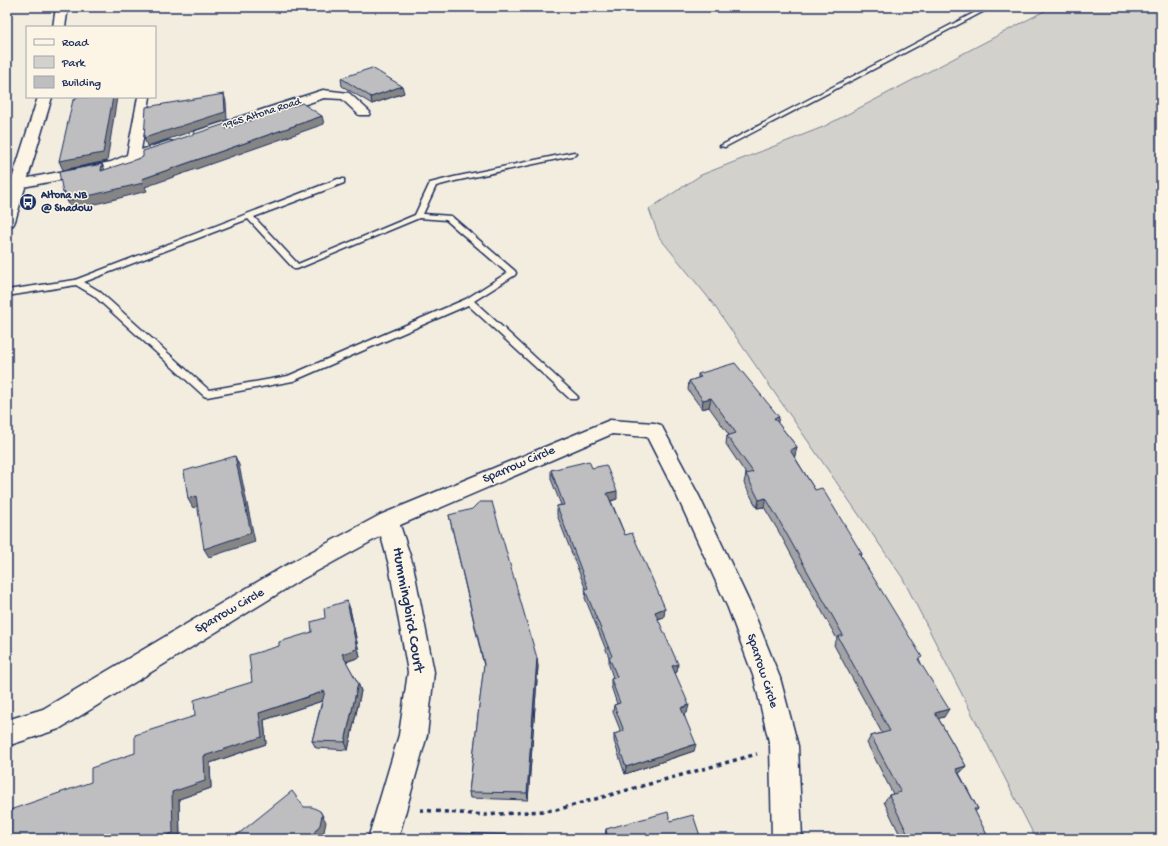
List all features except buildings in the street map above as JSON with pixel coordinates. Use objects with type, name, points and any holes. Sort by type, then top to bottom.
[{"type":"main road","points":[[59,26],[62,7]]},
{"type":"main road","points":[[7,221],[13,193],[45,98]]},
{"type":"street","name":"1965 Altona Road","points":[[13,193],[115,165],[133,157],[323,94],[345,96],[364,112]]},
{"type":"street","points":[[133,157],[144,98]]},
{"type":"street","name":"Sparrow Circle","points":[[7,733],[49,720],[257,594],[388,521],[610,427],[654,430],[688,496],[740,608],[767,678],[784,746],[787,839]]},
{"type":"street","name":"Hummingbird Court","points":[[383,839],[394,808],[413,735],[421,672],[401,565],[388,521]]},
{"type":"lane","points":[[723,146],[988,7]]},
{"type":"lane","points":[[418,216],[433,185],[454,179],[574,154]]},
{"type":"lane","points":[[7,293],[78,282],[341,181]]},
{"type":"lane","points":[[78,282],[96,293],[207,394],[290,378],[469,301],[512,273],[448,218],[418,216],[296,266],[249,216]]},
{"type":"lane","points":[[469,301],[573,396]]},
{"type":"path","points":[[394,808],[486,815],[556,810],[784,746]]},
{"type":"green space","points":[[1052,7],[1161,7],[1161,839],[1036,839],[902,577],[711,301],[659,237],[649,209],[701,175],[823,127]]},
{"type":"place","name":"Altona NB @ Shadow","points":[[28,202]]}]
